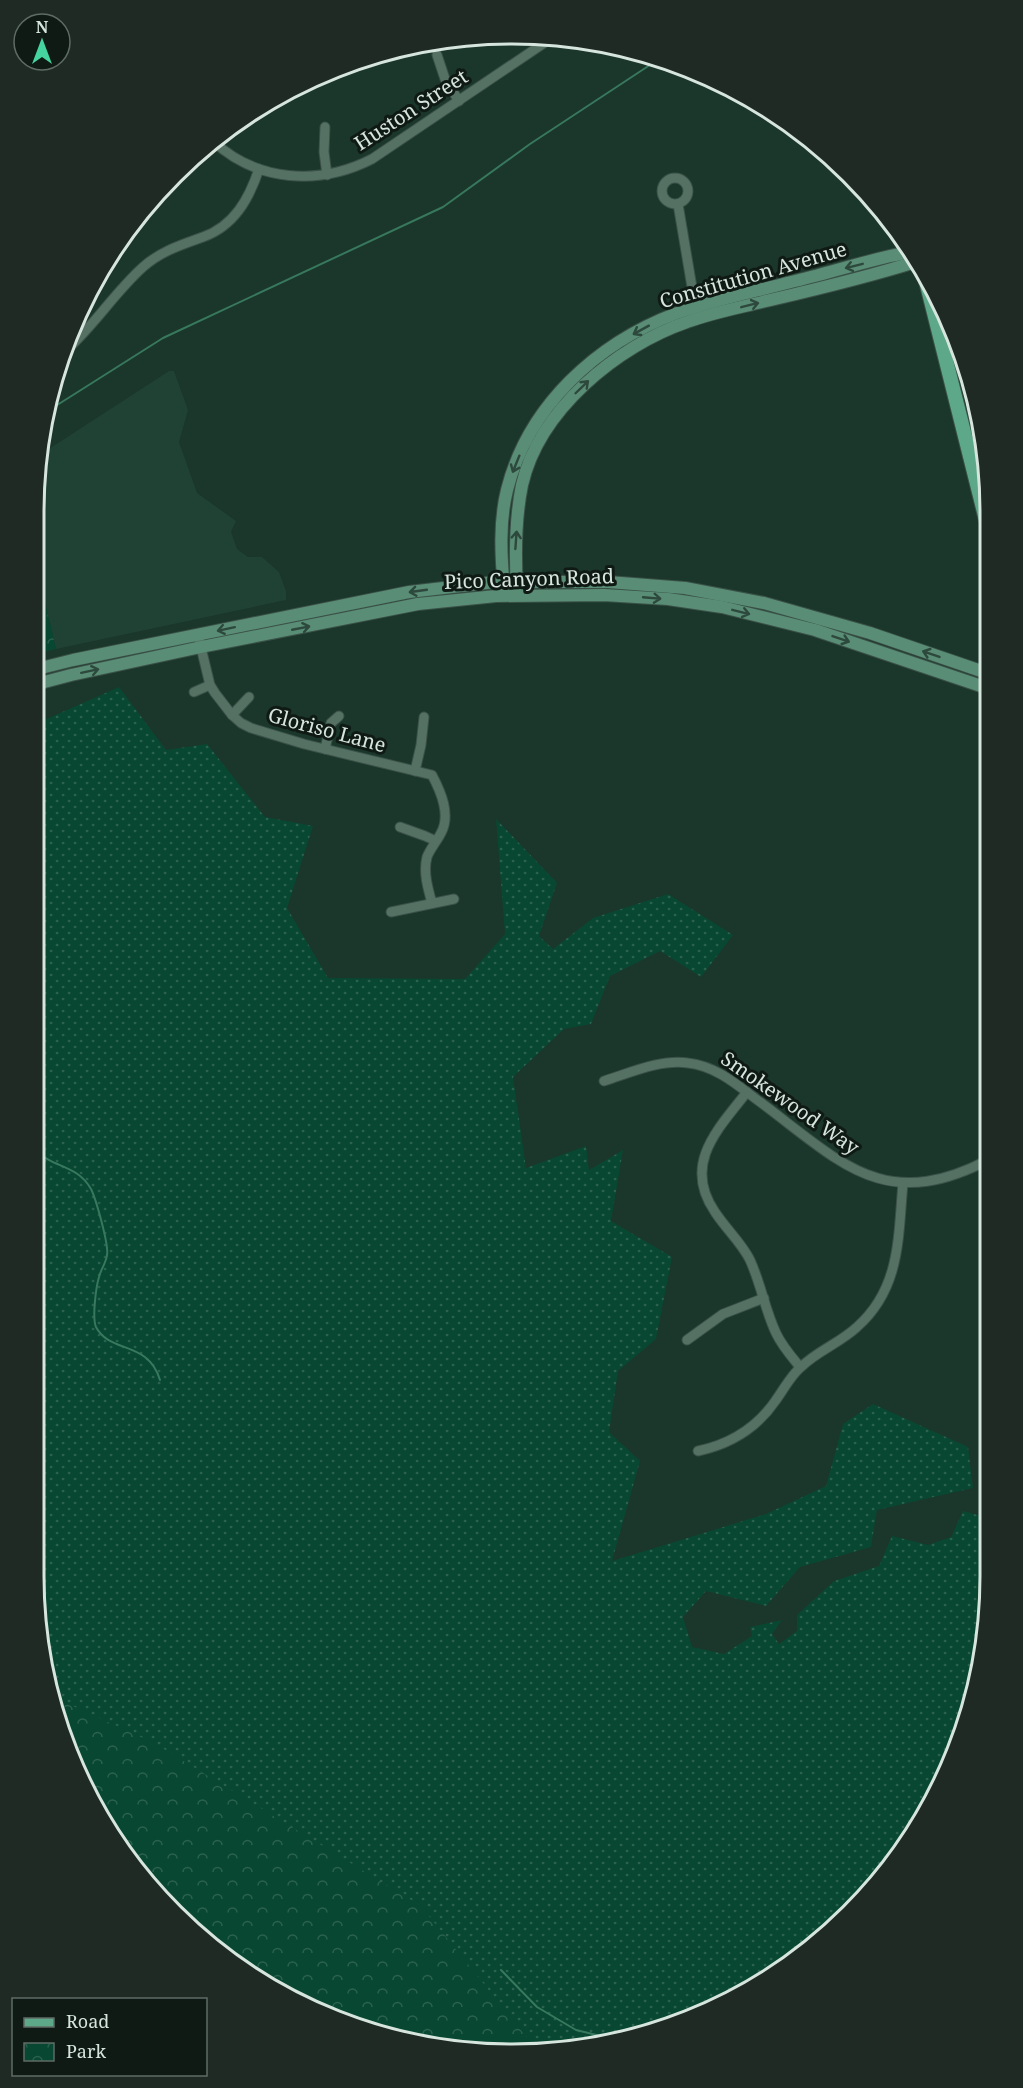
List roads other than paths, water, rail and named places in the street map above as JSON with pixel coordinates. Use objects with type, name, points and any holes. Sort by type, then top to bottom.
[{"type":"main road","name":"Constitution Avenue","points":[[511,596],[503,582],[502,530],[507,490],[533,427],[547,406],[578,373],[611,347],[645,328],[903,254]]},
{"type":"main road","name":"Constitution Avenue","points":[[511,596],[516,581],[517,517],[522,484],[530,459],[550,424],[584,386],[620,357],[696,313],[862,277],[909,264]]},
{"type":"main road","points":[[933,309],[979,491]]},
{"type":"main road","name":"Pico Canyon Road","points":[[44,682],[199,641],[409,592],[516,581],[608,582],[685,588],[736,596],[812,615],[980,671]]},
{"type":"main road","name":"Pico Canyon Road","points":[[44,668],[418,604],[511,596],[620,595],[722,607],[815,630],[980,686]]},
{"type":"street","name":"Huston Street","points":[[220,146],[239,160],[260,169],[287,176],[327,175],[344,172],[372,159],[540,45]]},
{"type":"street","points":[[437,55],[445,80],[459,100]]},
{"type":"street","points":[[325,127],[324,152],[327,175]]},
{"type":"street","points":[[75,342],[144,266],[165,251],[218,230],[235,216],[249,197],[260,169]]},
{"type":"street","points":[[678,204],[696,313]]},
{"type":"street","name":"Gloriso Lane","points":[[199,641],[210,685],[232,715],[251,728],[432,776],[440,789],[445,816],[442,832],[436,842]]},
{"type":"street","points":[[194,692],[210,685]]},
{"type":"street","points":[[232,715],[249,696]]},
{"type":"street","points":[[325,749],[331,723],[339,716]]},
{"type":"street","points":[[415,771],[424,717]]},
{"type":"street","points":[[400,827],[436,842],[426,865],[432,903]]},
{"type":"street","points":[[391,912],[454,899]]},
{"type":"street","name":"Smokewood Way","points":[[604,1082],[663,1063],[687,1062],[716,1071],[853,1169],[877,1178],[903,1184],[935,1181],[951,1177],[980,1164]]},
{"type":"street","points":[[747,1092],[708,1144],[703,1162],[702,1184],[710,1206],[750,1261],[782,1344],[800,1367]]},
{"type":"street","points":[[698,1451],[728,1443],[743,1434],[771,1407],[800,1367],[858,1326],[873,1310],[886,1289],[898,1254],[903,1184]]},
{"type":"street","points":[[687,1340],[723,1314],[764,1298]]},
{"type":"waterway","points":[[55,406],[163,338],[443,207],[530,144],[651,64]]},
{"type":"waterway","points":[[44,1157],[84,1179],[96,1202],[107,1250],[96,1295],[94,1317],[96,1327],[110,1341],[147,1359],[160,1380]]},
{"type":"waterway","points":[[501,1970],[537,2007],[576,2030],[601,2036]]}]
